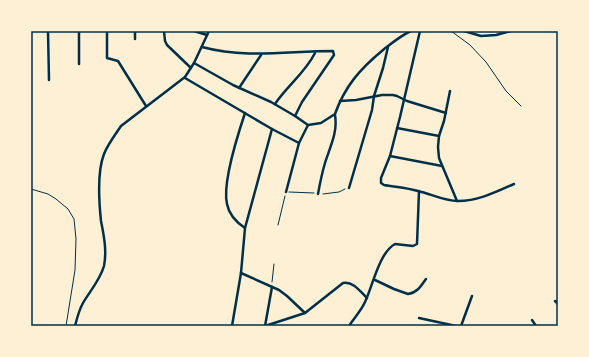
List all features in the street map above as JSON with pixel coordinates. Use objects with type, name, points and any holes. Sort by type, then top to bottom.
[{"type":"street","points":[[48,31],[49,80]]},
{"type":"street","points":[[78,31],[79,64]]},
{"type":"street","points":[[107,31],[107,58],[118,61],[146,106]]},
{"type":"street","points":[[134,39],[135,31]]},
{"type":"street","points":[[164,31],[164,41],[167,46],[191,68]]},
{"type":"street","points":[[194,31],[207,35]]},
{"type":"street","points":[[75,326],[77,316],[82,305],[100,276],[104,266],[106,254],[101,218],[100,188],[104,155],[121,126],[176,85],[184,77],[194,63],[208,31]]},
{"type":"street","points":[[318,194],[335,133],[335,114],[340,101],[359,71],[400,37],[411,31]]},
{"type":"street","points":[[420,31],[390,156],[381,178],[381,183],[384,185],[419,191],[457,202],[489,195],[514,184]]},
{"type":"street","points":[[464,31],[481,36],[496,35],[511,31]]},
{"type":"street","points":[[202,47],[227,53],[261,55],[332,51],[334,53],[302,102],[295,116]]},
{"type":"street","points":[[349,188],[372,110],[374,96],[388,47]]},
{"type":"street","points":[[275,104],[283,92],[305,69],[315,52]]},
{"type":"street","points":[[239,88],[261,55]]},
{"type":"street","points":[[194,63],[239,88],[275,104],[308,125],[322,123],[335,114]]},
{"type":"street","points":[[184,77],[245,114],[299,143]]},
{"type":"street","points":[[450,91],[446,113],[439,136],[438,152],[442,166],[457,202]]},
{"type":"street","points":[[340,101],[393,95],[446,113]]},
{"type":"street","points":[[245,114],[237,138],[230,169],[226,198],[228,209],[232,216],[236,222],[245,228]]},
{"type":"street","points":[[286,192],[299,143],[308,125]]},
{"type":"street","points":[[397,128],[439,136]]},
{"type":"street","points":[[232,326],[245,228],[272,129]]},
{"type":"street","points":[[390,156],[442,166]]},
{"type":"street","points":[[349,326],[361,310],[382,259],[390,248],[395,244],[415,246],[418,244],[419,191]]},
{"type":"street","points":[[240,273],[279,290],[305,314]]},
{"type":"street","points":[[374,280],[394,289],[412,294],[421,287],[426,279]]},
{"type":"street","points":[[272,287],[265,326],[305,314],[343,283],[351,283],[367,298]]},
{"type":"street","points":[[460,326],[472,296]]},
{"type":"street","points":[[555,301],[558,304]]},
{"type":"street","points":[[419,318],[456,326]]},
{"type":"street","points":[[532,320],[536,326]]},
{"type":"lane","points":[[31,189],[48,194],[56,199],[68,209],[74,219],[76,259],[66,326]]},
{"type":"path","points":[[451,31],[470,45],[486,62],[506,91],[521,106]]},
{"type":"path","points":[[278,225],[286,192]]},
{"type":"path","points":[[272,287],[274,264]]}]
